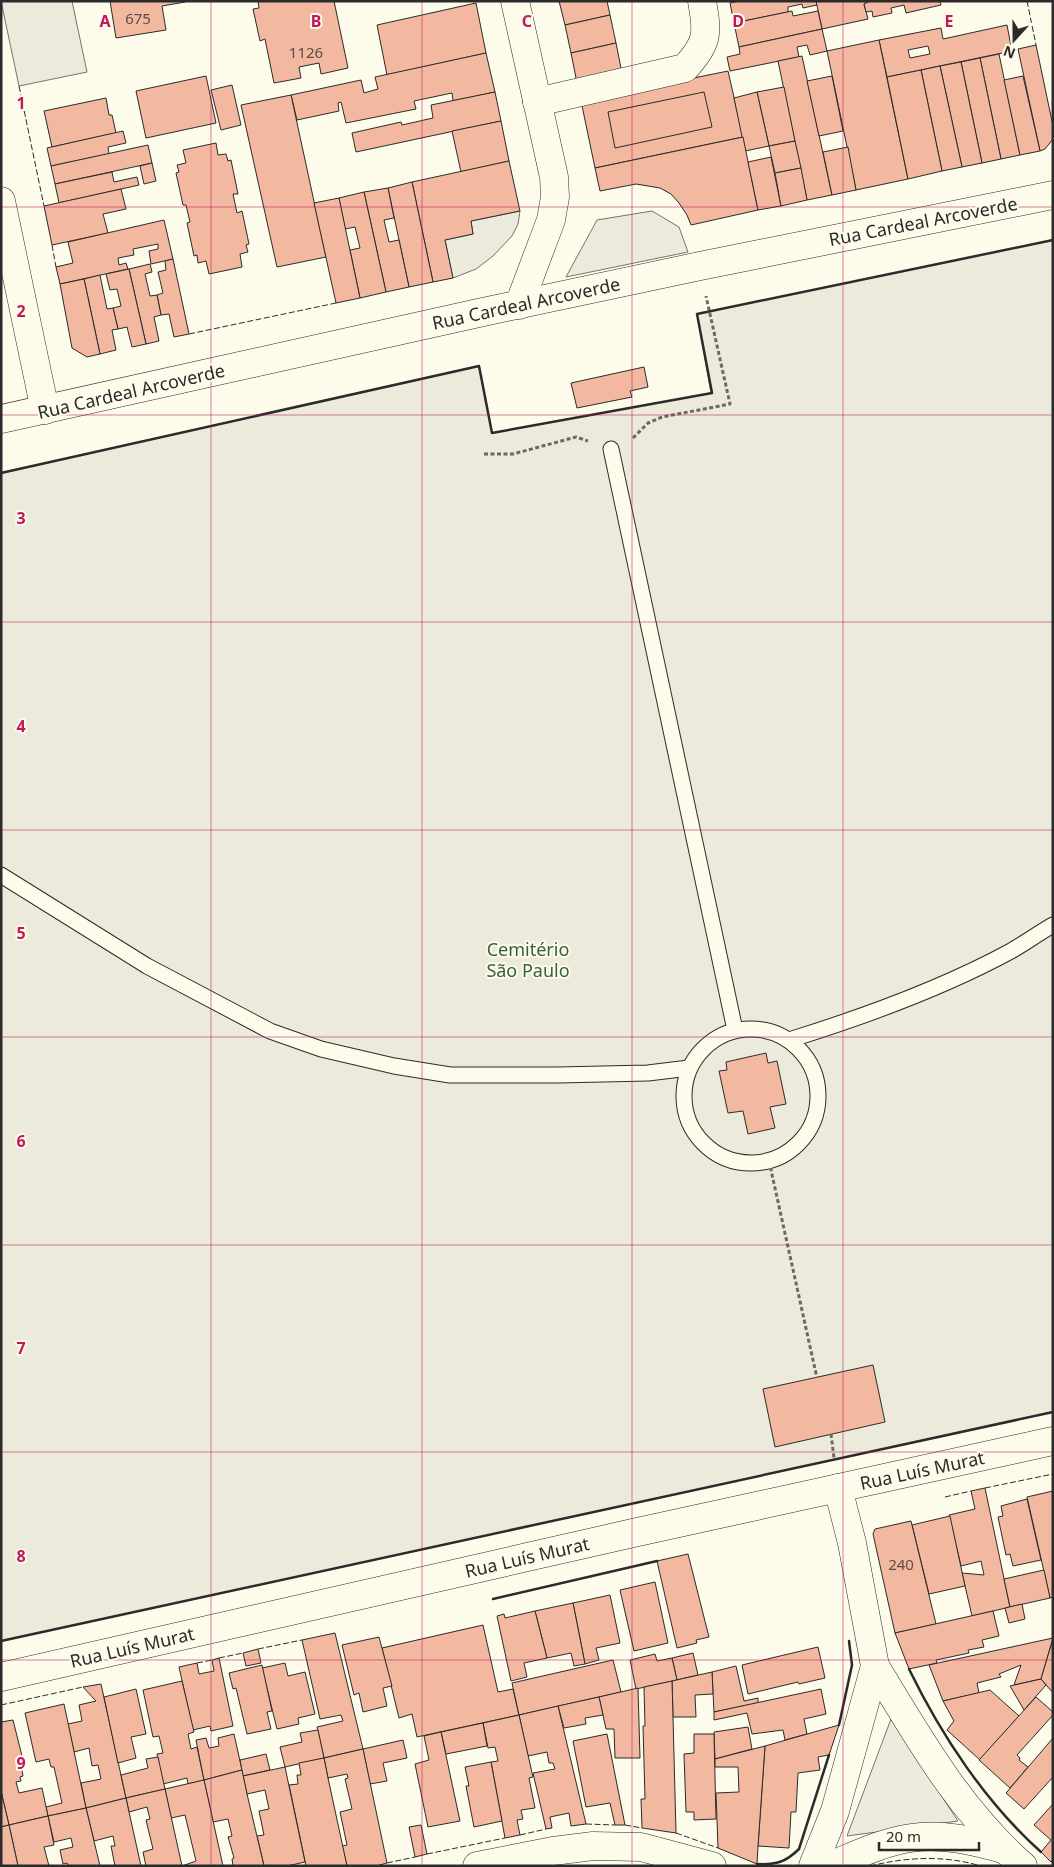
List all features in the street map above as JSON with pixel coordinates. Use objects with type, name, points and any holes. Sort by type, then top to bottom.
[{"type":"street","points":[[515,1],[554,177],[555,197],[551,220],[519,304]]},
{"type":"street","points":[[536,102],[685,68],[698,53],[704,42],[706,23],[702,1]]},
{"type":"street","name":"Rua Cardeal Arcoverde","points":[[1,419],[519,304],[1053,195]]},
{"type":"street","points":[[1,201],[45,410]]},
{"type":"street","name":"Rua Luís Murat","points":[[1,1677],[623,1535],[1053,1441]]},
{"type":"street","points":[[838,1488],[852,1543],[875,1666],[917,1736],[957,1794],[1013,1857]]},
{"type":"street","points":[[813,1866],[835,1811],[875,1666]]},
{"type":"street","points":[[830,1866],[876,1848],[911,1838],[939,1836],[962,1839],[1013,1857]]},
{"type":"street","points":[[477,1866],[552,1851],[593,1846],[640,1847],[712,1866]]},
{"type":"lane","points":[[611,449],[735,1030]]},
{"type":"lane","points":[[1,875],[147,966],[270,1031],[321,1049],[394,1066],[450,1075],[558,1076],[648,1073],[688,1068]]},
{"type":"lane","points":[[789,1040],[836,1026],[942,984],[1011,951],[1053,925]]},
{"type":"lane","points":[[754,1029],[772,1032],[789,1040],[806,1058],[817,1081],[818,1107],[809,1131],[792,1149],[769,1161],[744,1163],[720,1155],[700,1140],[687,1118],[683,1093],[688,1068],[700,1051],[716,1038],[735,1030],[754,1029]]},
{"type":"path","points":[[484,454],[513,454],[576,436],[611,449],[628,443],[648,423],[662,417],[730,404],[700,266]]},
{"type":"path","points":[[769,1161],[817,1378]]},
{"type":"green space","points":[[1,1],[72,1],[87,72],[19,86]]},
{"type":"green space","name":"Cemitério São Paulo","points":[[1053,240],[1053,1412],[1,1641],[1,473],[479,366],[492,433],[711,393],[697,314]]},
{"type":"green space","points":[[891,1719],[958,1821],[847,1836]]},
{"type":"shaded area","points":[[520,211],[518,224],[512,236],[493,256],[476,269],[453,278],[445,240],[473,234],[471,221]]},
{"type":"shaded area","points":[[652,211],[679,227],[688,252],[566,277],[597,220]]},
{"type":"building","points":[[110,1],[185,2],[162,6],[166,30],[116,38]]},
{"type":"building","points":[[258,1],[334,1],[348,68],[321,74],[319,63],[299,67],[301,78],[274,83],[265,39],[260,41],[253,9],[259,8]]},
{"type":"building","points":[[559,1],[607,1],[610,15],[565,25]]},
{"type":"building","points":[[739,1],[816,1],[817,5],[803,8],[802,4],[788,7],[788,12],[734,23],[730,3]]},
{"type":"building","points":[[816,1],[870,1],[864,4],[868,19],[822,29]]},
{"type":"building","points":[[870,1],[940,1],[941,5],[906,13],[904,5],[891,8],[892,13],[873,17],[872,11],[866,12],[864,4]]},
{"type":"building","points":[[476,3],[486,53],[387,75],[377,25]]},
{"type":"building","points":[[792,11],[793,16],[818,11],[822,29],[739,47],[734,23]]},
{"type":"building","points":[[610,15],[616,43],[571,53],[565,25]]},
{"type":"building","points":[[1007,25],[1012,51],[887,77],[879,40],[941,28],[943,39]],"holes":[[[928,46],[930,54],[910,58],[908,50]]]},
{"type":"building","points":[[822,29],[827,51],[810,55],[807,45],[797,47],[799,57],[730,71],[727,57],[740,54],[739,47]]},
{"type":"building","points":[[879,40],[908,179],[856,190],[827,51]]},
{"type":"building","points":[[616,43],[622,73],[577,83],[571,53]]},
{"type":"building","points":[[1036,45],[1053,126],[1053,139],[1045,149],[1040,151],[1018,49]]},
{"type":"building","points":[[486,53],[495,92],[453,101],[452,93],[414,101],[416,109],[346,123],[341,102],[338,103],[339,111],[297,120],[291,95],[361,80],[364,93],[378,89],[375,77]]},
{"type":"building","points":[[999,54],[1020,155],[1001,159],[980,58]]},
{"type":"building","points":[[802,56],[832,195],[807,200],[778,61]]},
{"type":"building","points":[[980,58],[1001,159],[982,163],[961,62]]},
{"type":"building","points":[[961,62],[982,163],[962,167],[940,66]]},
{"type":"building","points":[[940,66],[962,167],[942,171],[921,70]]},
{"type":"building","points":[[921,70],[942,171],[908,179],[887,77]]},
{"type":"building","points":[[728,71],[743,137],[595,168],[581,101]]},
{"type":"building","points":[[206,76],[216,123],[146,138],[136,91]]},
{"type":"building","points":[[832,76],[843,131],[819,136],[807,81]]},
{"type":"building","points":[[1023,76],[1040,151],[1020,155],[1004,80]]},
{"type":"building","points":[[232,85],[241,125],[221,130],[211,90]]},
{"type":"building","points":[[784,87],[795,141],[769,146],[757,92]]},
{"type":"building","points":[[495,92],[501,121],[356,152],[352,133],[401,122],[402,125],[433,118],[431,105]]},
{"type":"building","points":[[704,92],[712,127],[615,148],[608,112]]},
{"type":"building","points":[[757,92],[769,146],[745,151],[734,98]]},
{"type":"building","points":[[291,95],[326,257],[277,267],[241,105]]},
{"type":"building","points":[[106,98],[109,115],[112,115],[116,133],[52,147],[44,111]]},
{"type":"building","points":[[501,121],[509,161],[461,172],[452,131]]},
{"type":"building","points":[[123,131],[126,143],[108,147],[109,154],[51,166],[47,148]]},
{"type":"building","points":[[743,137],[758,210],[691,225],[679,203],[671,194],[660,188],[636,184],[600,191],[595,168]]},
{"type":"building","points":[[795,141],[801,168],[775,173],[769,146]]},
{"type":"building","points":[[216,143],[218,155],[226,154],[228,161],[231,160],[238,194],[233,194],[237,213],[242,211],[249,244],[246,245],[248,252],[240,254],[242,267],[209,274],[206,261],[198,263],[197,255],[194,256],[187,223],[190,222],[186,205],[183,205],[176,173],[179,172],[177,165],[186,163],[183,150]]},
{"type":"building","points":[[148,145],[152,163],[55,184],[51,166]]},
{"type":"building","points":[[848,147],[856,190],[832,195],[823,152]]},
{"type":"building","points":[[771,157],[781,206],[758,210],[748,162]]},
{"type":"building","points":[[509,161],[520,211],[471,221],[473,234],[445,240],[453,278],[433,282],[412,182]]},
{"type":"building","points":[[152,163],[156,181],[144,184],[140,166]]},
{"type":"building","points":[[801,168],[807,200],[781,206],[775,173]]},
{"type":"building","points":[[112,172],[114,182],[137,177],[139,185],[59,203],[55,184]]},
{"type":"building","points":[[412,182],[433,282],[409,287],[388,188]]},
{"type":"building","points":[[388,188],[394,218],[384,220],[389,242],[399,240],[409,287],[386,292],[364,192]]},
{"type":"building","points":[[121,189],[126,209],[103,214],[108,233],[52,245],[44,206]]},
{"type":"building","points":[[364,192],[386,292],[360,298],[350,250],[360,248],[355,227],[345,229],[339,198]]},
{"type":"building","points":[[339,198],[360,298],[336,303],[314,203]]},
{"type":"building","points":[[164,220],[173,259],[151,264],[149,251],[158,249],[158,244],[133,249],[134,255],[118,258],[119,265],[126,263],[128,269],[60,284],[56,267],[73,263],[68,242]]},
{"type":"building","points":[[173,259],[189,334],[174,337],[169,314],[161,315],[157,295],[163,293],[158,272],[166,270],[165,261]]},
{"type":"building","points":[[150,264],[152,272],[145,274],[150,296],[157,295],[161,315],[154,317],[159,341],[146,344],[129,269]]},
{"type":"building","points":[[129,269],[146,344],[132,347],[127,327],[118,329],[113,308],[121,306],[117,289],[110,290],[106,274]]},
{"type":"building","points":[[100,275],[107,309],[113,308],[118,329],[112,330],[116,350],[100,354],[84,279]]},
{"type":"building","points":[[84,279],[100,354],[87,357],[72,348],[60,284]]},
{"type":"building","points":[[644,367],[648,387],[630,391],[632,397],[577,408],[571,383]]},
{"type":"building","points":[[766,1053],[768,1063],[777,1061],[786,1104],[770,1107],[775,1128],[748,1134],[743,1111],[728,1113],[719,1071],[727,1070],[726,1062]]},
{"type":"building","points":[[873,1365],[885,1422],[775,1447],[763,1389]]},
{"type":"building","points":[[985,1488],[1010,1607],[972,1616],[962,1573],[984,1575],[981,1561],[961,1566],[949,1515],[975,1509],[971,1491]]},
{"type":"building","points":[[1053,1491],[1053,1597],[1050,1598],[1027,1497]]},
{"type":"building","points":[[1027,1499],[1041,1560],[1013,1566],[1010,1554],[1006,1555],[998,1517],[1003,1516],[1001,1506]]},
{"type":"building","points":[[950,1516],[965,1586],[929,1594],[912,1525]]},
{"type":"building","points":[[911,1521],[936,1624],[895,1633],[873,1534],[875,1529]]},
{"type":"building","points":[[688,1554],[709,1637],[696,1640],[697,1643],[677,1648],[657,1561]]},
{"type":"building","points":[[1044,1570],[1050,1598],[1010,1607],[1004,1579]]},
{"type":"building","points":[[655,1582],[668,1643],[634,1651],[620,1590]]},
{"type":"building","points":[[610,1595],[620,1643],[596,1648],[599,1660],[585,1664],[573,1603]]},
{"type":"building","points":[[573,1603],[585,1664],[574,1666],[571,1653],[547,1658],[535,1611]]},
{"type":"building","points":[[1022,1604],[1025,1619],[1009,1623],[1005,1608]]},
{"type":"building","points":[[535,1611],[547,1658],[524,1663],[527,1677],[511,1681],[497,1616],[504,1614],[505,1618]]},
{"type":"building","points":[[993,1611],[999,1636],[982,1640],[984,1647],[968,1650],[969,1653],[936,1660],[937,1663],[909,1669],[895,1633]]},
{"type":"building","points":[[483,1625],[498,1692],[513,1689],[519,1715],[417,1737],[412,1714],[399,1718],[382,1648]]},
{"type":"building","points":[[335,1633],[363,1749],[324,1758],[317,1727],[343,1721],[341,1715],[320,1719],[302,1640]]},
{"type":"building","points":[[379,1637],[392,1686],[383,1688],[387,1706],[363,1712],[359,1693],[354,1695],[342,1645]]},
{"type":"building","points":[[1053,1638],[1041,1679],[1014,1685],[1021,1665],[999,1674],[1001,1677],[977,1683],[979,1693],[943,1701],[929,1665]]},
{"type":"building","points":[[1053,1642],[1053,1693],[1041,1679]]},
{"type":"building","points":[[818,1647],[825,1678],[799,1684],[798,1682],[748,1694],[742,1665]]},
{"type":"building","points":[[258,1649],[261,1663],[246,1666],[243,1653]]},
{"type":"building","points":[[693,1653],[698,1675],[677,1680],[672,1658]]},
{"type":"building","points":[[655,1654],[657,1661],[672,1658],[677,1680],[636,1689],[630,1660]]},
{"type":"building","points":[[219,1658],[233,1726],[211,1731],[210,1726],[193,1730],[179,1667],[197,1663],[199,1674],[214,1671],[212,1660]]},
{"type":"building","points":[[613,1660],[621,1692],[519,1715],[512,1683]]},
{"type":"building","points":[[285,1663],[288,1676],[305,1672],[315,1714],[298,1718],[299,1724],[277,1729],[262,1668]]},
{"type":"building","points":[[262,1665],[272,1711],[267,1712],[271,1729],[247,1734],[236,1688],[233,1689],[229,1673]]},
{"type":"building","points":[[736,1666],[744,1701],[758,1698],[758,1703],[714,1712],[712,1672]]},
{"type":"building","points":[[712,1672],[713,1694],[695,1695],[696,1717],[673,1717],[672,1681]]},
{"type":"building","points":[[1041,1679],[1046,1685],[1024,1710],[1010,1686]]},
{"type":"building","points":[[182,1681],[194,1732],[188,1734],[191,1749],[197,1747],[204,1780],[188,1784],[187,1778],[163,1784],[157,1754],[163,1753],[159,1736],[153,1737],[143,1690]]},
{"type":"building","points":[[672,1681],[676,1833],[642,1828],[641,1799],[645,1799],[644,1687]]},
{"type":"building","points":[[101,1684],[126,1798],[86,1808],[81,1783],[101,1779],[98,1765],[92,1766],[89,1748],[74,1752],[68,1724],[82,1721],[79,1705],[96,1701],[83,1687]]},
{"type":"building","points":[[638,1688],[640,1758],[615,1758],[614,1729],[606,1729],[599,1697]]},
{"type":"building","points":[[136,1689],[146,1734],[131,1737],[136,1758],[118,1763],[104,1697]]},
{"type":"building","points":[[821,1689],[826,1714],[804,1719],[807,1734],[785,1740],[783,1730],[752,1734],[747,1713],[714,1720],[714,1712]]},
{"type":"building","points":[[990,1690],[1019,1716],[980,1760],[947,1730],[954,1721],[943,1701]]},
{"type":"building","points":[[599,1697],[603,1715],[585,1718],[586,1724],[564,1728],[558,1706]]},
{"type":"building","points":[[1036,1697],[1053,1712],[1053,1715],[1017,1755],[1020,1758],[1019,1760],[1028,1767],[1010,1788],[979,1760]]},
{"type":"building","points":[[64,1704],[86,1808],[48,1816],[46,1807],[62,1803],[54,1767],[51,1767],[49,1759],[36,1762],[25,1713]]},
{"type":"building","points":[[558,1706],[586,1824],[571,1826],[569,1813],[550,1817],[552,1828],[546,1829],[533,1773],[555,1769],[553,1763],[549,1763],[547,1752],[528,1756],[519,1715]]},
{"type":"building","points":[[519,1715],[533,1777],[529,1778],[535,1808],[521,1810],[523,1819],[517,1820],[520,1835],[505,1838],[491,1762],[498,1761],[495,1747],[488,1748],[483,1723]]},
{"type":"building","points":[[13,1720],[24,1764],[21,1765],[23,1776],[20,1777],[21,1781],[16,1782],[19,1793],[42,1788],[48,1816],[9,1825],[1,1791],[1,1722]]},
{"type":"building","points":[[483,1723],[487,1746],[446,1754],[441,1732]]},
{"type":"building","points":[[839,1725],[829,1755],[818,1757],[820,1770],[798,1773],[796,1812],[791,1812],[789,1848],[758,1846],[765,1746]]},
{"type":"building","points":[[748,1727],[752,1749],[715,1759],[714,1732]]},
{"type":"building","points":[[318,1730],[324,1758],[285,1767],[280,1747],[302,1742],[300,1733]]},
{"type":"building","points":[[441,1732],[460,1821],[428,1827],[415,1764],[429,1760],[424,1736]]},
{"type":"building","points":[[234,1734],[242,1770],[204,1780],[196,1740],[206,1738],[209,1748],[219,1746],[218,1738]]},
{"type":"building","points":[[607,1734],[625,1825],[615,1825],[610,1803],[586,1807],[573,1741]]},
{"type":"building","points":[[694,1734],[714,1734],[716,1819],[694,1820],[694,1812],[686,1812],[684,1754],[694,1753]]},
{"type":"building","points":[[1053,1738],[1053,1777],[1024,1809],[1006,1793]]},
{"type":"building","points":[[403,1740],[407,1758],[383,1763],[387,1781],[370,1784],[363,1749]]},
{"type":"building","points":[[765,1746],[757,1864],[718,1848],[716,1793],[739,1792],[738,1767],[715,1767],[715,1759]]},
{"type":"building","points":[[363,1749],[387,1863],[376,1866],[347,1866],[342,1846],[347,1845],[340,1812],[352,1809],[345,1779],[348,1778],[347,1774],[328,1778],[324,1758]]},
{"type":"building","points":[[266,1754],[270,1770],[243,1776],[240,1760]]},
{"type":"building","points":[[158,1757],[165,1789],[126,1798],[121,1775],[148,1768],[146,1759]]},
{"type":"building","points":[[324,1758],[347,1866],[306,1866],[289,1785],[298,1784],[297,1775],[301,1775],[299,1763]]},
{"type":"building","points":[[491,1762],[502,1821],[474,1827],[466,1786],[469,1786],[465,1767]]},
{"type":"building","points":[[285,1767],[305,1862],[287,1866],[264,1866],[257,1836],[264,1835],[259,1811],[269,1809],[265,1790],[247,1794],[243,1776]]},
{"type":"building","points":[[242,1770],[264,1866],[233,1866],[232,1859],[234,1858],[228,1837],[232,1836],[228,1819],[213,1822],[204,1780]]},
{"type":"building","points":[[204,1780],[223,1866],[182,1866],[196,1861],[185,1815],[171,1818],[165,1789]]},
{"type":"building","points":[[165,1789],[182,1866],[146,1866],[143,1852],[153,1849],[146,1820],[150,1819],[147,1807],[129,1812],[126,1798]]},
{"type":"building","points":[[1,1791],[9,1825],[1,1827]]},
{"type":"building","points":[[126,1798],[141,1866],[115,1866],[111,1846],[115,1846],[113,1836],[94,1841],[86,1808]]},
{"type":"building","points":[[1053,1804],[1053,1860],[1051,1862],[1041,1852],[1051,1840],[1034,1825]]},
{"type":"building","points":[[86,1808],[100,1866],[68,1866],[67,1863],[63,1864],[60,1850],[73,1847],[71,1838],[54,1842],[48,1816]]},
{"type":"building","points":[[48,1816],[54,1845],[44,1847],[49,1866],[18,1866],[9,1825]]},
{"type":"building","points":[[9,1825],[18,1866],[1,1866],[1,1827]]},
{"type":"building","points":[[421,1825],[427,1854],[415,1857],[409,1827]]},
{"type":"fence","points":[[1027,1],[1036,45]]},
{"type":"fence","points":[[19,86],[44,206]]},
{"type":"fence","points":[[52,245],[56,267]]},
{"type":"fence","points":[[189,334],[336,303]]},
{"type":"fence","points":[[985,1488],[1053,1474]]},
{"type":"fence","points":[[945,1497],[971,1491]]},
{"type":"fence","points":[[258,1649],[302,1640]]},
{"type":"fence","points":[[219,1658],[243,1653]]},
{"type":"fence","points":[[197,1663],[212,1660]]},
{"type":"fence","points":[[1,1705],[83,1687]]},
{"type":"fence","points":[[586,1824],[615,1825]]},
{"type":"fence","points":[[625,1825],[642,1828]]},
{"type":"fence","points":[[520,1835],[546,1829]]},
{"type":"fence","points":[[676,1833],[718,1848]]},
{"type":"fence","points":[[427,1854],[505,1838]]},
{"type":"fence","points":[[387,1863],[415,1857]]},
{"type":"fence","points":[[870,1866],[926,1858],[967,1862],[981,1866]]},
{"type":"wall","points":[[1,473],[479,366],[492,433],[712,393],[697,314],[1053,240]]},
{"type":"wall","points":[[1,1641],[1053,1412]]},
{"type":"wall","points":[[493,1599],[657,1561]]},
{"type":"wall","points":[[839,1725],[852,1665],[849,1641]]},
{"type":"wall","points":[[909,1669],[935,1719],[966,1767],[1002,1812],[1041,1852]]},
{"type":"wall","points":[[757,1864],[780,1862],[790,1857],[799,1849],[829,1755]]}]
